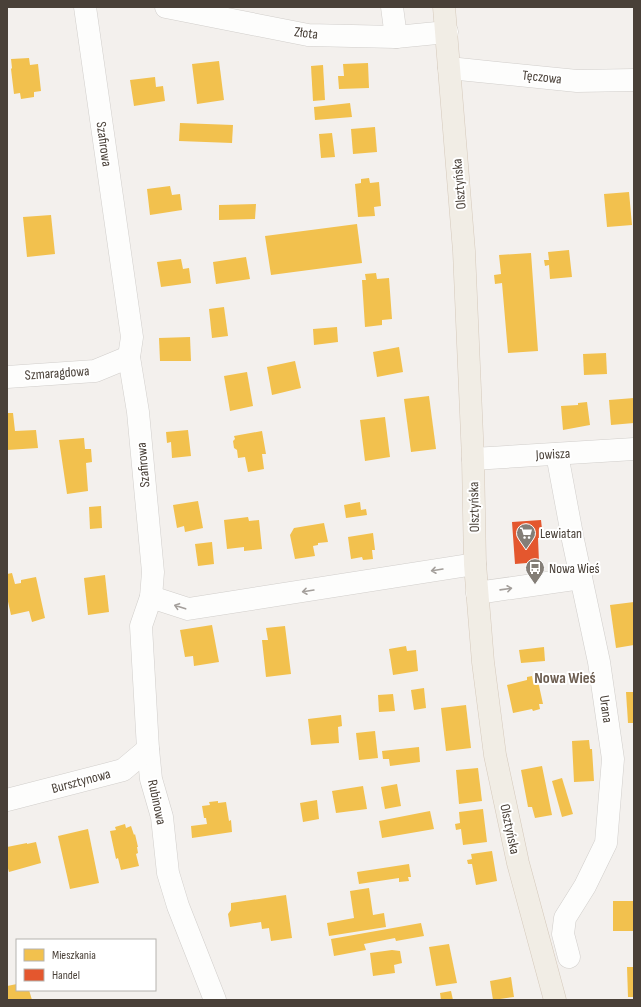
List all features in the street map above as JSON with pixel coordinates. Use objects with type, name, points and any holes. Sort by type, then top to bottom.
[{"type":"main road","name":"Olsztyńska","points":[[444,7],[464,251],[473,459],[475,564],[483,662],[495,754],[518,863],[555,1000]]},
{"type":"street","name":"Szafirowa","points":[[85,7],[132,337],[129,357],[138,412],[152,572],[151,597]]},
{"type":"street","name":"Złota","points":[[166,7],[308,35],[396,37],[447,32]]},
{"type":"street","points":[[392,7],[396,37]]},
{"type":"street","name":"Tęczowa","points":[[449,68],[577,81],[634,80]]},
{"type":"street","name":"Szmaragdowa","points":[[7,377],[95,372],[129,357]]},
{"type":"street","name":"Jowisza","points":[[473,459],[634,450]]},
{"type":"street","name":"Urana","points":[[557,454],[572,540],[599,662],[613,759],[606,843],[584,886],[565,918],[563,934],[569,957]]},
{"type":"street","points":[[151,597],[188,610],[475,564]]},
{"type":"street","points":[[477,593],[581,578]]},
{"type":"street","name":"Rubinowa","points":[[151,597],[141,626],[151,779],[162,817],[168,873],[178,906],[215,1000]]},
{"type":"street","name":"Bursztynowa","points":[[7,800],[123,770],[148,749]]},
{"type":"building: Mieszkania","points":[[29,58],[30,65],[38,64],[41,91],[34,92],[34,97],[21,99],[20,93],[14,94],[11,59]]},
{"type":"building: Mieszkania","points":[[219,61],[224,100],[197,104],[192,64]]},
{"type":"building: Mieszkania","points":[[368,63],[369,88],[339,89],[338,76],[344,76],[343,64]]},
{"type":"building: Mieszkania","points":[[323,65],[325,100],[313,101],[311,66]]},
{"type":"building: Mieszkania","points":[[155,77],[156,87],[163,86],[165,101],[134,106],[130,80]]},
{"type":"building: Mieszkania","points":[[350,103],[352,117],[315,120],[314,107]]},
{"type":"building: Mieszkania","points":[[180,123],[233,125],[232,143],[179,141]]},
{"type":"building: Mieszkania","points":[[375,127],[377,152],[353,154],[351,129]]},
{"type":"building: Mieszkania","points":[[332,133],[335,157],[321,158],[319,134]]},
{"type":"building: Mieszkania","points":[[369,178],[370,183],[379,182],[381,206],[374,207],[375,216],[358,217],[355,184],[361,183],[361,179]]},
{"type":"building: Mieszkania","points":[[170,186],[172,195],[180,194],[182,210],[150,215],[147,189]]},
{"type":"building: Mieszkania","points":[[629,192],[632,225],[607,227],[604,194]]},
{"type":"building: Mieszkania","points":[[256,204],[255,219],[219,220],[219,205]]},
{"type":"building: Mieszkania","points":[[51,215],[55,254],[27,257],[23,217]]},
{"type":"building: Mieszkania","points":[[357,224],[362,263],[271,275],[265,236]]},
{"type":"building: Mieszkania","points":[[569,250],[572,277],[550,279],[549,265],[545,266],[544,260],[549,260],[548,252]]},
{"type":"building: Mieszkania","points":[[531,253],[538,351],[508,353],[502,283],[495,284],[494,275],[501,274],[499,255]]},
{"type":"building: Mieszkania","points":[[246,257],[250,279],[216,284],[213,262]]},
{"type":"building: Mieszkania","points":[[181,259],[183,269],[189,268],[191,283],[161,287],[157,262]]},
{"type":"building: Mieszkania","points":[[376,273],[377,279],[389,278],[392,319],[382,320],[382,325],[365,327],[362,280],[366,280],[365,274]]},
{"type":"building: Mieszkania","points":[[224,307],[228,336],[212,338],[209,309]]},
{"type":"building: Mieszkania","points":[[337,327],[338,342],[314,345],[313,329]]},
{"type":"building: Mieszkania","points":[[190,337],[191,361],[160,361],[159,338]]},
{"type":"building: Mieszkania","points":[[399,347],[403,372],[377,377],[373,352]]},
{"type":"building: Mieszkania","points":[[606,353],[607,374],[584,375],[583,354]]},
{"type":"building: Mieszkania","points":[[295,361],[301,388],[272,395],[267,367]]},
{"type":"building: Mieszkania","points":[[247,372],[253,406],[230,411],[224,376]]},
{"type":"building: Mieszkania","points":[[429,396],[436,449],[411,452],[404,399]]},
{"type":"building: Mieszkania","points":[[634,398],[634,423],[611,425],[609,400]]},
{"type":"building: Mieszkania","points":[[587,402],[590,425],[563,430],[561,406],[578,405],[578,403]]},
{"type":"building: Mieszkania","points":[[7,413],[13,413],[15,431],[36,430],[38,448],[7,450]]},
{"type":"building: Mieszkania","points":[[385,417],[390,457],[365,461],[360,420]]},
{"type":"building: Mieszkania","points":[[188,430],[191,456],[172,458],[171,442],[167,443],[166,432]]},
{"type":"building: Mieszkania","points":[[262,431],[266,454],[262,454],[264,469],[248,472],[245,457],[238,458],[237,450],[234,448],[234,436]]},
{"type":"building: Mieszkania","points":[[84,438],[85,449],[91,449],[92,462],[86,463],[88,491],[67,494],[59,440]]},
{"type":"building: Mieszkania","points":[[198,501],[203,528],[185,532],[184,526],[177,528],[173,505]]},
{"type":"building: Mieszkania","points":[[360,502],[361,510],[366,509],[367,515],[346,518],[344,505]]},
{"type":"building: Mieszkania","points":[[101,506],[102,528],[90,529],[89,507]]},
{"type":"building: Mieszkania","points":[[248,517],[249,521],[259,520],[262,549],[244,551],[244,547],[227,549],[224,520]]},
{"type":"building: Mieszkania","points":[[324,523],[328,542],[318,543],[318,545],[313,546],[315,556],[295,559],[290,535],[294,528]]},
{"type":"building: Mieszkania","points":[[373,533],[375,550],[372,550],[373,559],[363,560],[362,557],[351,559],[348,537]]},
{"type":"building: Mieszkania","points":[[212,542],[214,564],[198,566],[195,544]]},
{"type":"building: Mieszkania","points":[[12,573],[15,584],[21,583],[21,580],[36,577],[45,618],[32,622],[29,611],[11,615],[7,597],[7,574]]},
{"type":"building: Mieszkania","points":[[105,575],[109,612],[88,615],[84,578]]},
{"type":"building: Mieszkania","points":[[634,602],[634,645],[616,648],[610,605]]},
{"type":"building: Mieszkania","points":[[212,625],[219,662],[194,666],[193,656],[185,657],[180,630]]},
{"type":"building: Mieszkania","points":[[285,626],[291,674],[266,677],[262,640],[268,640],[266,628]]},
{"type":"building: Mieszkania","points":[[406,646],[407,651],[416,650],[418,671],[393,675],[389,649]]},
{"type":"building: Mieszkania","points":[[544,647],[545,661],[521,663],[519,650]]},
{"type":"building: Mieszkania","points":[[532,676],[533,682],[538,681],[543,704],[539,704],[540,709],[513,713],[507,685],[527,680],[527,677]]},
{"type":"building: Mieszkania","points":[[424,688],[426,708],[414,710],[411,690]]},
{"type":"building: Mieszkania","points":[[626,692],[634,692],[634,723],[628,723]]},
{"type":"building: Mieszkania","points":[[393,694],[395,711],[379,712],[378,695]]},
{"type":"building: Mieszkania","points":[[466,705],[471,748],[446,751],[441,708]]},
{"type":"building: Mieszkania","points":[[341,715],[342,726],[338,727],[339,743],[311,745],[308,719]]},
{"type":"building: Mieszkania","points":[[375,731],[378,758],[359,760],[356,733]]},
{"type":"building: Mieszkania","points":[[589,740],[590,749],[592,749],[594,781],[574,782],[572,741]]},
{"type":"building: Mieszkania","points":[[419,747],[420,762],[390,766],[389,759],[383,759],[382,751]]},
{"type":"building: Mieszkania","points":[[542,766],[552,815],[535,818],[532,807],[528,807],[521,770]]},
{"type":"building: Mieszkania","points":[[478,768],[482,801],[459,804],[456,770]]},
{"type":"building: Mieszkania","points":[[562,778],[573,814],[562,817],[552,781]]},
{"type":"building: Mieszkania","points":[[397,784],[401,806],[385,809],[381,787]]},
{"type":"building: Mieszkania","points":[[363,786],[367,809],[336,813],[332,791]]},
{"type":"building: Mieszkania","points":[[317,800],[319,819],[303,822],[300,803]]},
{"type":"building: Mieszkania","points":[[218,801],[218,803],[226,802],[229,821],[231,820],[232,832],[192,838],[191,826],[207,824],[206,818],[204,818],[202,806],[210,805],[209,802]]},
{"type":"building: Mieszkania","points":[[483,809],[487,842],[463,845],[461,829],[456,830],[455,824],[460,823],[459,812]]},
{"type":"building: Mieszkania","points":[[430,811],[434,829],[382,838],[379,821]]},
{"type":"building: Mieszkania","points":[[125,824],[126,828],[131,826],[134,835],[135,834],[138,847],[138,853],[136,854],[139,866],[121,870],[118,858],[116,859],[110,831],[116,830],[115,827]]},
{"type":"building: Mieszkania","points":[[88,829],[99,883],[70,889],[58,836]]},
{"type":"building: Mieszkania","points":[[36,842],[41,863],[9,872],[7,865],[7,847]]},
{"type":"building: Mieszkania","points":[[492,851],[497,881],[476,885],[472,864],[468,864],[467,860],[472,859],[471,854]]},
{"type":"building: Mieszkania","points":[[409,864],[411,877],[408,877],[409,881],[399,882],[399,878],[359,884],[357,872]]},
{"type":"building: Mieszkania","points":[[369,888],[373,915],[384,913],[386,927],[329,936],[327,923],[354,918],[350,891]]},
{"type":"building: Mieszkania","points":[[286,895],[292,938],[271,941],[269,928],[262,929],[261,922],[230,927],[228,914],[231,910],[231,903]]},
{"type":"building: Mieszkania","points":[[613,901],[634,901],[634,931],[613,931]]},
{"type":"building: Mieszkania","points":[[421,923],[424,936],[396,941],[395,938],[364,944],[366,950],[334,956],[331,939]]},
{"type":"building: Mieszkania","points":[[449,944],[457,983],[436,986],[429,947]]},
{"type":"building: Mieszkania","points":[[392,950],[400,951],[402,963],[394,965],[395,973],[373,976],[370,953]]},
{"type":"building: Mieszkania","points":[[627,967],[634,967],[634,997],[628,997]]},
{"type":"building: Mieszkania","points":[[511,977],[514,997],[493,1000],[490,981]]},
{"type":"building: Mieszkania","points":[[16,984],[16,991],[29,991],[32,1000],[7,1000],[7,986]]},
{"type":"building: Mieszkania","points":[[451,991],[453,1000],[441,1000],[440,993]]},
{"type":"building: Handel","name":"Lewiatan","points":[[541,520],[543,538],[538,538],[539,562],[515,564],[512,522]]},
{"type":"place","name":"Lewiatan","points":[[526,550]]},
{"type":"place","name":"Nowa Wieś","points":[[535,585]]},
{"type":"district","name":"Nowa Wieś","points":[[565,678]]}]
